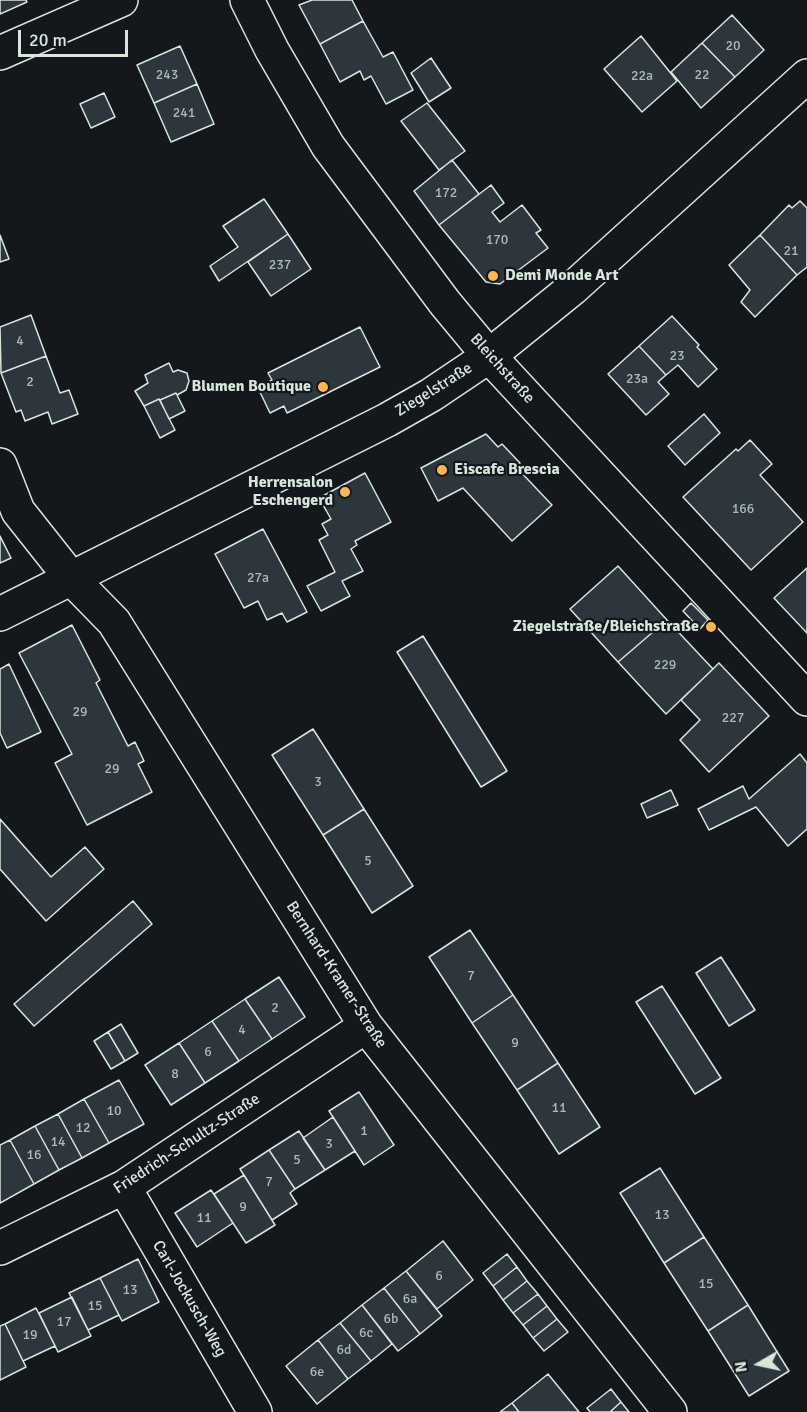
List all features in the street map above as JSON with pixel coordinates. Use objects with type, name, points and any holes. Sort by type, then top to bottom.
[{"type":"street","points":[[0,52],[121,0]]},
{"type":"street","name":"Bleichstraße","points":[[247,0],[272,50],[328,146],[445,303],[489,356],[807,699]]},
{"type":"street","name":"Ziegelstraße","points":[[0,614],[387,420],[489,356],[573,288],[807,76]]},
{"type":"street","name":"Bernhard-Kramer-Straße","points":[[0,465],[18,511],[71,578],[114,622],[366,1026],[670,1412]]},
{"type":"street","name":"Friedrich-Schultz-Straße","points":[[0,1248],[124,1187],[366,1026]]},
{"type":"street","name":"Carl-Jockusch-Weg","points":[[124,1187],[255,1412]]},
{"type":"building","points":[[0,0],[26,0],[27,2],[0,14]]},
{"type":"building","points":[[312,0],[352,0],[363,21],[320,44],[299,5]]},
{"type":"building","points":[[732,15],[764,50],[735,77],[702,43]]},
{"type":"building","points":[[363,21],[383,57],[393,52],[413,90],[386,104],[371,76],[364,80],[360,71],[340,82],[320,44]]},
{"type":"building","points":[[641,36],[677,81],[642,112],[604,69]]},
{"type":"building","points":[[702,43],[735,77],[701,108],[671,72]]},
{"type":"building","points":[[180,46],[197,84],[154,103],[137,65]]},
{"type":"building","points":[[431,58],[451,88],[429,102],[411,73]]},
{"type":"building","points":[[197,84],[214,124],[171,142],[154,103]]},
{"type":"building","points":[[104,93],[115,117],[91,128],[80,104]]},
{"type":"building","points":[[427,103],[465,151],[439,170],[401,121]]},
{"type":"building","points":[[452,160],[479,194],[439,225],[414,191]]},
{"type":"building","points":[[491,185],[504,203],[492,212],[500,222],[522,205],[541,230],[536,233],[548,248],[500,284],[486,282],[439,225]]},
{"type":"building","points":[[264,199],[288,234],[219,281],[210,266],[238,247],[223,226]]},
{"type":"building","points":[[800,201],[807,208],[807,267],[797,275],[760,235],[789,205],[792,208]]},
{"type":"building","points":[[288,234],[311,269],[271,296],[248,262]]},
{"type":"building","points":[[0,235],[9,259],[0,262]]},
{"type":"building","points":[[760,235],[797,275],[755,317],[741,302],[750,290],[729,265]]},
{"type":"building","points":[[31,315],[46,356],[1,373],[0,327]]},
{"type":"building","points":[[672,316],[699,345],[697,347],[717,369],[698,387],[678,365],[666,375],[639,346]]},
{"type":"building","points":[[360,327],[380,367],[287,413],[284,406],[270,413],[258,388],[272,380],[268,373]]},
{"type":"building","points":[[639,346],[666,375],[658,382],[669,394],[646,415],[608,374]]},
{"type":"building","points":[[46,356],[60,393],[69,390],[78,414],[52,424],[48,412],[25,421],[21,410],[16,412],[1,373]]},
{"type":"building","points":[[169,363],[173,372],[178,370],[187,373],[189,381],[186,390],[144,406],[135,391],[148,383],[145,375]]},
{"type":"building","points":[[176,393],[185,411],[169,419],[160,400]]},
{"type":"building","points":[[159,399],[175,430],[160,438],[144,406]]},
{"type":"building","points":[[704,414],[720,433],[685,465],[668,446]]},
{"type":"building","points":[[486,434],[498,447],[502,444],[520,463],[516,467],[552,505],[512,541],[463,488],[438,501],[421,468]]},
{"type":"building","points":[[750,440],[772,464],[760,475],[803,522],[751,570],[683,497],[736,449],[738,451]]},
{"type":"building","points":[[365,473],[391,522],[355,541],[357,545],[351,549],[363,571],[342,581],[350,596],[321,611],[307,586],[335,572],[319,540],[328,535],[322,524],[331,519],[319,498]]},
{"type":"building","points":[[263,529],[307,612],[287,622],[282,613],[267,620],[258,601],[244,608],[215,554]]},
{"type":"building","points":[[0,536],[11,558],[0,563]]},
{"type":"building","points":[[618,566],[667,620],[618,662],[570,609]]},
{"type":"building","points":[[807,568],[807,633],[774,598]]},
{"type":"building","points":[[691,603],[708,620],[700,629],[683,611]]},
{"type":"building","points":[[667,620],[713,669],[666,714],[618,662]]},
{"type":"building","points":[[72,625],[100,680],[96,683],[128,746],[135,742],[144,761],[138,764],[152,792],[87,825],[55,763],[72,754],[19,653]]},
{"type":"building","points":[[423,636],[507,771],[481,787],[397,652]]},
{"type":"building","points":[[719,663],[769,716],[709,772],[680,740],[700,720],[681,700]]},
{"type":"building","points":[[9,664],[41,732],[7,748],[0,733],[0,669]]},
{"type":"building","points":[[313,729],[364,809],[323,835],[272,755]]},
{"type":"building","points":[[800,754],[807,763],[807,829],[788,846],[756,807],[709,830],[698,809],[743,786],[749,799]]},
{"type":"building","points":[[671,790],[678,805],[647,818],[641,804]]},
{"type":"building","points":[[364,809],[413,886],[372,913],[323,835]]},
{"type":"building","points":[[0,819],[51,877],[85,847],[104,869],[46,921],[0,869]]},
{"type":"building","points":[[133,901],[152,924],[34,1026],[14,1004]]},
{"type":"building","points":[[470,930],[513,995],[472,1023],[429,957]]},
{"type":"building","points":[[721,957],[755,1010],[729,1026],[696,973]]},
{"type":"building","points":[[279,977],[305,1017],[272,1039],[245,999]]},
{"type":"building","points":[[662,986],[721,1078],[695,1094],[636,1002]]},
{"type":"building","points":[[513,995],[558,1063],[517,1090],[472,1023]]},
{"type":"building","points":[[245,999],[272,1039],[239,1061],[212,1021]]},
{"type":"building","points":[[212,1021],[239,1061],[205,1083],[179,1043]]},
{"type":"building","points":[[121,1024],[138,1053],[125,1061],[108,1032]]},
{"type":"building","points":[[108,1032],[125,1061],[111,1069],[94,1041]]},
{"type":"building","points":[[179,1043],[205,1083],[171,1105],[145,1065]]},
{"type":"building","points":[[558,1063],[600,1127],[559,1154],[517,1090]]},
{"type":"building","points":[[119,1080],[144,1124],[109,1143],[84,1099]]},
{"type":"building","points":[[359,1092],[394,1145],[364,1165],[329,1111]]},
{"type":"building","points":[[84,1099],[109,1143],[82,1158],[58,1114]]},
{"type":"building","points":[[58,1114],[82,1158],[59,1170],[35,1126]]},
{"type":"building","points":[[333,1117],[355,1151],[325,1170],[303,1138]]},
{"type":"building","points":[[35,1126],[59,1170],[34,1184],[10,1140]]},
{"type":"building","points":[[299,1131],[325,1170],[295,1189],[269,1150]]},
{"type":"building","points":[[10,1140],[34,1184],[0,1203],[0,1145]]},
{"type":"building","points":[[269,1150],[295,1189],[290,1193],[297,1204],[272,1220],[240,1169]]},
{"type":"building","points":[[660,1168],[704,1237],[664,1263],[620,1193]]},
{"type":"building","points":[[244,1175],[275,1225],[246,1243],[214,1194]]},
{"type":"building","points":[[211,1190],[233,1223],[197,1247],[175,1213]]},
{"type":"building","points":[[704,1237],[748,1305],[708,1331],[664,1263]]},
{"type":"building","points":[[443,1241],[473,1280],[437,1309],[406,1271]]},
{"type":"building","points":[[507,1254],[517,1267],[493,1286],[483,1273]]},
{"type":"building","points":[[138,1259],[159,1302],[122,1321],[100,1278]]},
{"type":"building","points":[[517,1267],[527,1281],[503,1300],[493,1286]]},
{"type":"building","points":[[406,1271],[442,1316],[420,1334],[384,1288]]},
{"type":"building","points":[[100,1278],[119,1315],[88,1330],[69,1293]]},
{"type":"building","points":[[527,1281],[538,1294],[513,1313],[503,1300]]},
{"type":"building","points":[[384,1288],[420,1334],[398,1351],[362,1305]]},
{"type":"building","points":[[538,1294],[547,1306],[523,1325],[513,1313]]},
{"type":"building","points":[[72,1297],[91,1336],[58,1352],[39,1313]]},
{"type":"building","points":[[362,1305],[392,1344],[371,1361],[340,1323]]},
{"type":"building","points":[[748,1305],[789,1371],[749,1396],[708,1331]]},
{"type":"building","points":[[547,1306],[557,1319],[533,1338],[523,1325]]},
{"type":"building","points":[[36,1308],[55,1346],[23,1361],[5,1324]]},
{"type":"building","points":[[557,1319],[568,1332],[544,1351],[533,1338]]},
{"type":"building","points":[[340,1323],[371,1361],[348,1379],[318,1340]]},
{"type":"building","points":[[5,1324],[26,1367],[0,1380],[0,1326]]},
{"type":"building","points":[[318,1340],[348,1379],[317,1404],[286,1366]]},
{"type":"building","points":[[548,1374],[579,1412],[519,1412],[512,1403]]},
{"type":"building","points":[[611,1389],[621,1402],[610,1412],[590,1412],[587,1408]]},
{"type":"building","points":[[621,1402],[629,1412],[610,1412]]},
{"type":"building","points":[[512,1403],[519,1412],[500,1412]]},
{"type":"place","name":"Demi Monde Art","points":[[493,276]]},
{"type":"place","name":"Blumen Boutique","points":[[323,387]]},
{"type":"place","name":"Eiscafe Brescia","points":[[442,470]]},
{"type":"place","name":"Herrensalon Eschengerd","points":[[345,492]]},
{"type":"place","name":"Ziegelstraße/Bleichstraße","points":[[711,627]]}]
